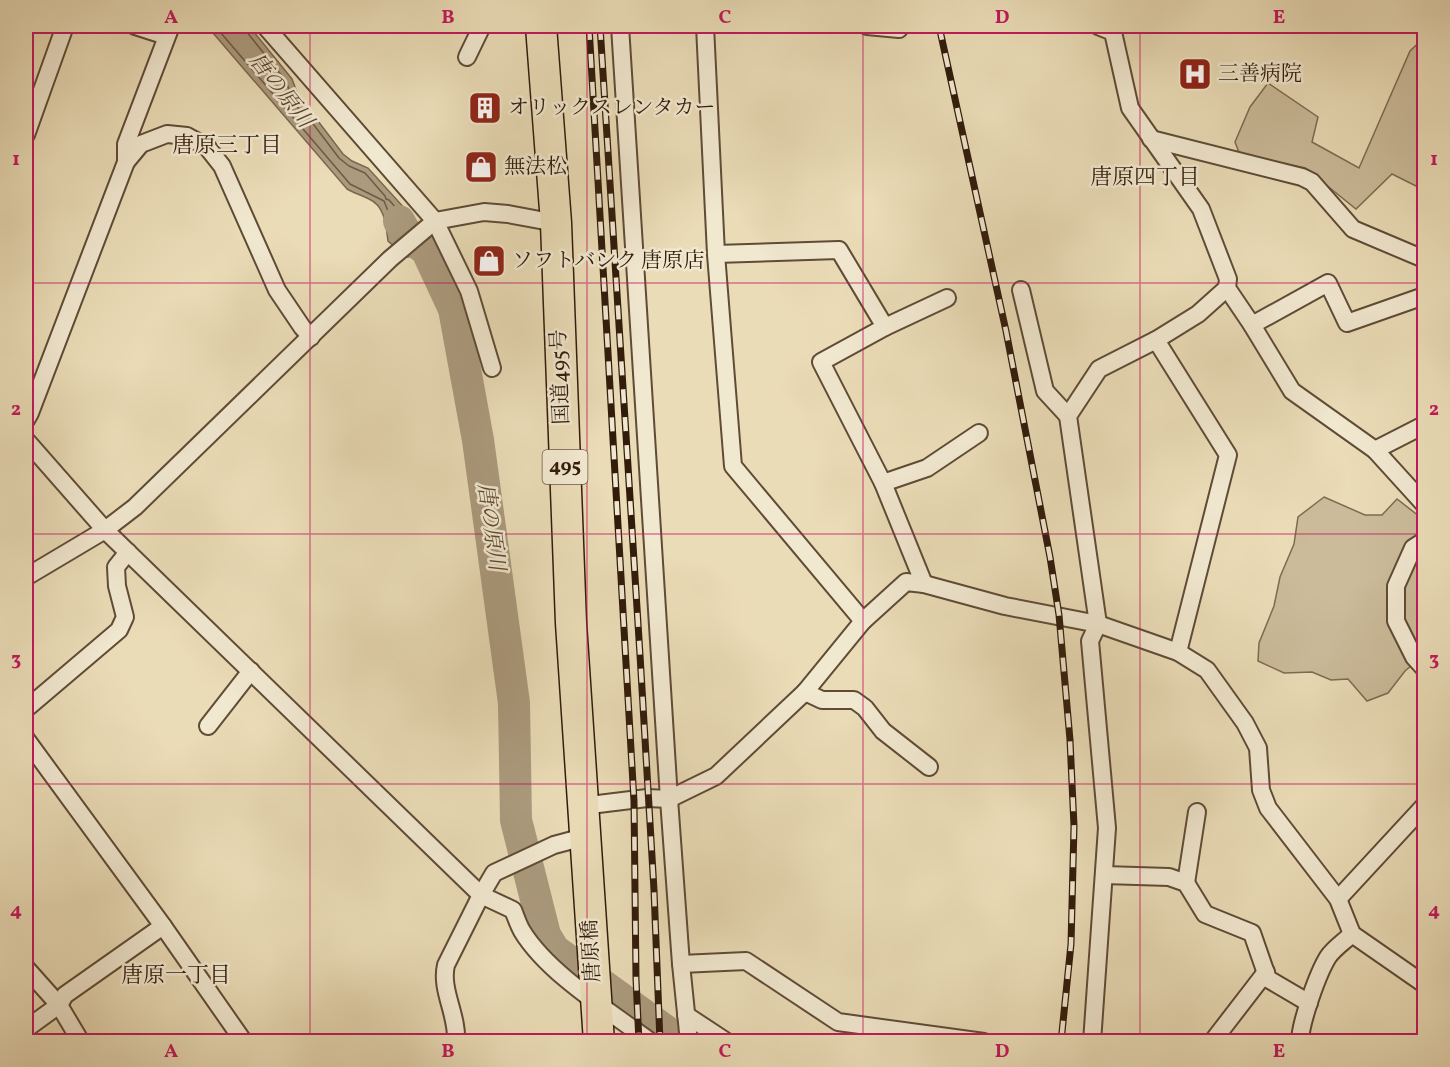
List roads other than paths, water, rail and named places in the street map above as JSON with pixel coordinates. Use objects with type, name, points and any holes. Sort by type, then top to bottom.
[{"type":"highway","name":"国道495号","points":[[541,26],[556,224],[571,623],[590,909]]},
{"type":"highway","name":"唐原橋","points":[[590,909],[595,997]]},
{"type":"highway","name":"495","points":[[595,997],[599,1041]]},
{"type":"street","points":[[26,135],[65,26]]},
{"type":"street","points":[[126,162],[126,144],[168,31],[135,26]]},
{"type":"street","points":[[265,26],[435,221],[469,291],[492,368]]},
{"type":"street","points":[[467,57],[482,26]]},
{"type":"street","points":[[620,26],[669,799],[687,1027],[727,1041]]},
{"type":"street","points":[[705,26],[716,254],[733,466],[863,621]]},
{"type":"street","points":[[867,26],[899,29]]},
{"type":"street","points":[[1098,26],[1113,32],[1130,108],[1201,209],[1228,279],[1227,288],[1292,391],[1375,450],[1425,504]]},
{"type":"street","points":[[26,420],[126,162],[141,144],[167,134],[187,136],[207,147],[222,166],[277,290],[311,337]]},
{"type":"street","points":[[1151,139],[1302,177],[1312,182],[1353,229],[1425,259]]},
{"type":"street","points":[[26,577],[105,530],[135,507],[396,254],[435,221],[484,212],[508,214],[556,224]]},
{"type":"street","points":[[716,254],[839,250],[885,327]]},
{"type":"street","points":[[1252,325],[1329,283],[1347,323],[1425,296]]},
{"type":"street","points":[[1068,416],[1099,369],[1156,340],[1198,314],[1227,288]]},
{"type":"street","points":[[1021,290],[1045,391],[1068,416],[1098,624],[1090,641],[1107,828],[1092,1041]]},
{"type":"street","points":[[924,584],[883,483],[821,362],[885,327],[947,298]]},
{"type":"street","points":[[1156,340],[1228,456],[1178,652]]},
{"type":"street","points":[[1375,450],[1425,425]]},
{"type":"street","points":[[883,483],[927,468],[979,433]]},
{"type":"street","points":[[26,440],[105,530],[481,895],[513,910],[522,931],[544,958],[564,977],[595,997],[651,1041]]},
{"type":"street","points":[[1425,541],[1413,548],[1396,586],[1396,621],[1414,657],[1425,668]]},
{"type":"street","points":[[26,709],[119,630],[125,617],[117,586],[116,567],[128,552]]},
{"type":"street","points":[[582,806],[647,798],[669,799],[716,776],[806,692],[863,621],[906,582],[924,584],[1005,606],[1098,624],[1178,652],[1207,670],[1245,723],[1258,748],[1261,790],[1268,808],[1338,899],[1352,934],[1425,984]]},
{"type":"street","points":[[208,726],[251,671]]},
{"type":"street","points":[[806,692],[822,700],[854,700],[865,708],[883,731],[929,767]]},
{"type":"street","points":[[26,739],[244,1041]]},
{"type":"street","points":[[1338,899],[1425,806]]},
{"type":"street","points":[[1197,812],[1186,883],[1205,914],[1252,933],[1268,979],[1309,1003]]},
{"type":"street","points":[[456,1041],[457,1028],[444,976],[446,965],[494,873],[554,845],[584,837]]},
{"type":"street","points":[[1104,875],[1168,878],[1186,883]]},
{"type":"street","points":[[26,1029],[59,1005],[65,995],[163,926]]},
{"type":"street","points":[[1300,1041],[1300,1032],[1309,1003],[1329,955],[1352,934]]},
{"type":"street","points":[[681,964],[746,961],[838,1022],[984,1041]]},
{"type":"street","points":[[26,968],[59,1005],[81,1041]]},
{"type":"street","points":[[1212,1041],[1266,972]]},
{"type":"water","points":[[207,26],[249,26],[292,79],[305,108],[343,154],[368,168],[417,222],[433,234],[427,251],[417,256],[407,257],[388,241],[384,217],[378,206],[369,199],[347,189]]},
{"type":"waterway","name":"唐の原川","points":[[399,221],[405,232],[427,251],[454,309],[478,440],[514,703],[516,820],[545,935],[554,950],[681,1042]]},
{"type":"railway","points":[[589,26],[634,801],[639,1042]]},
{"type":"railway","points":[[600,26],[654,890],[660,1042]]},
{"type":"railway","points":[[939,26],[1006,331],[1059,615],[1070,740],[1074,826],[1071,944],[1061,1042]]},
{"type":"place","name":"三善病院","points":[[1195,74]]},
{"type":"place","name":"オリックスレンタカー","points":[[485,108]]},
{"type":"place","name":"無法松","points":[[481,167]]},
{"type":"place","name":"ソフトバンク 唐原店","points":[[489,261]]},
{"type":"district","name":"唐原三丁目","points":[[227,146]]},
{"type":"district","name":"唐原四丁目","points":[[1145,178]]},
{"type":"district","name":"唐原一丁目","points":[[176,976]]}]
